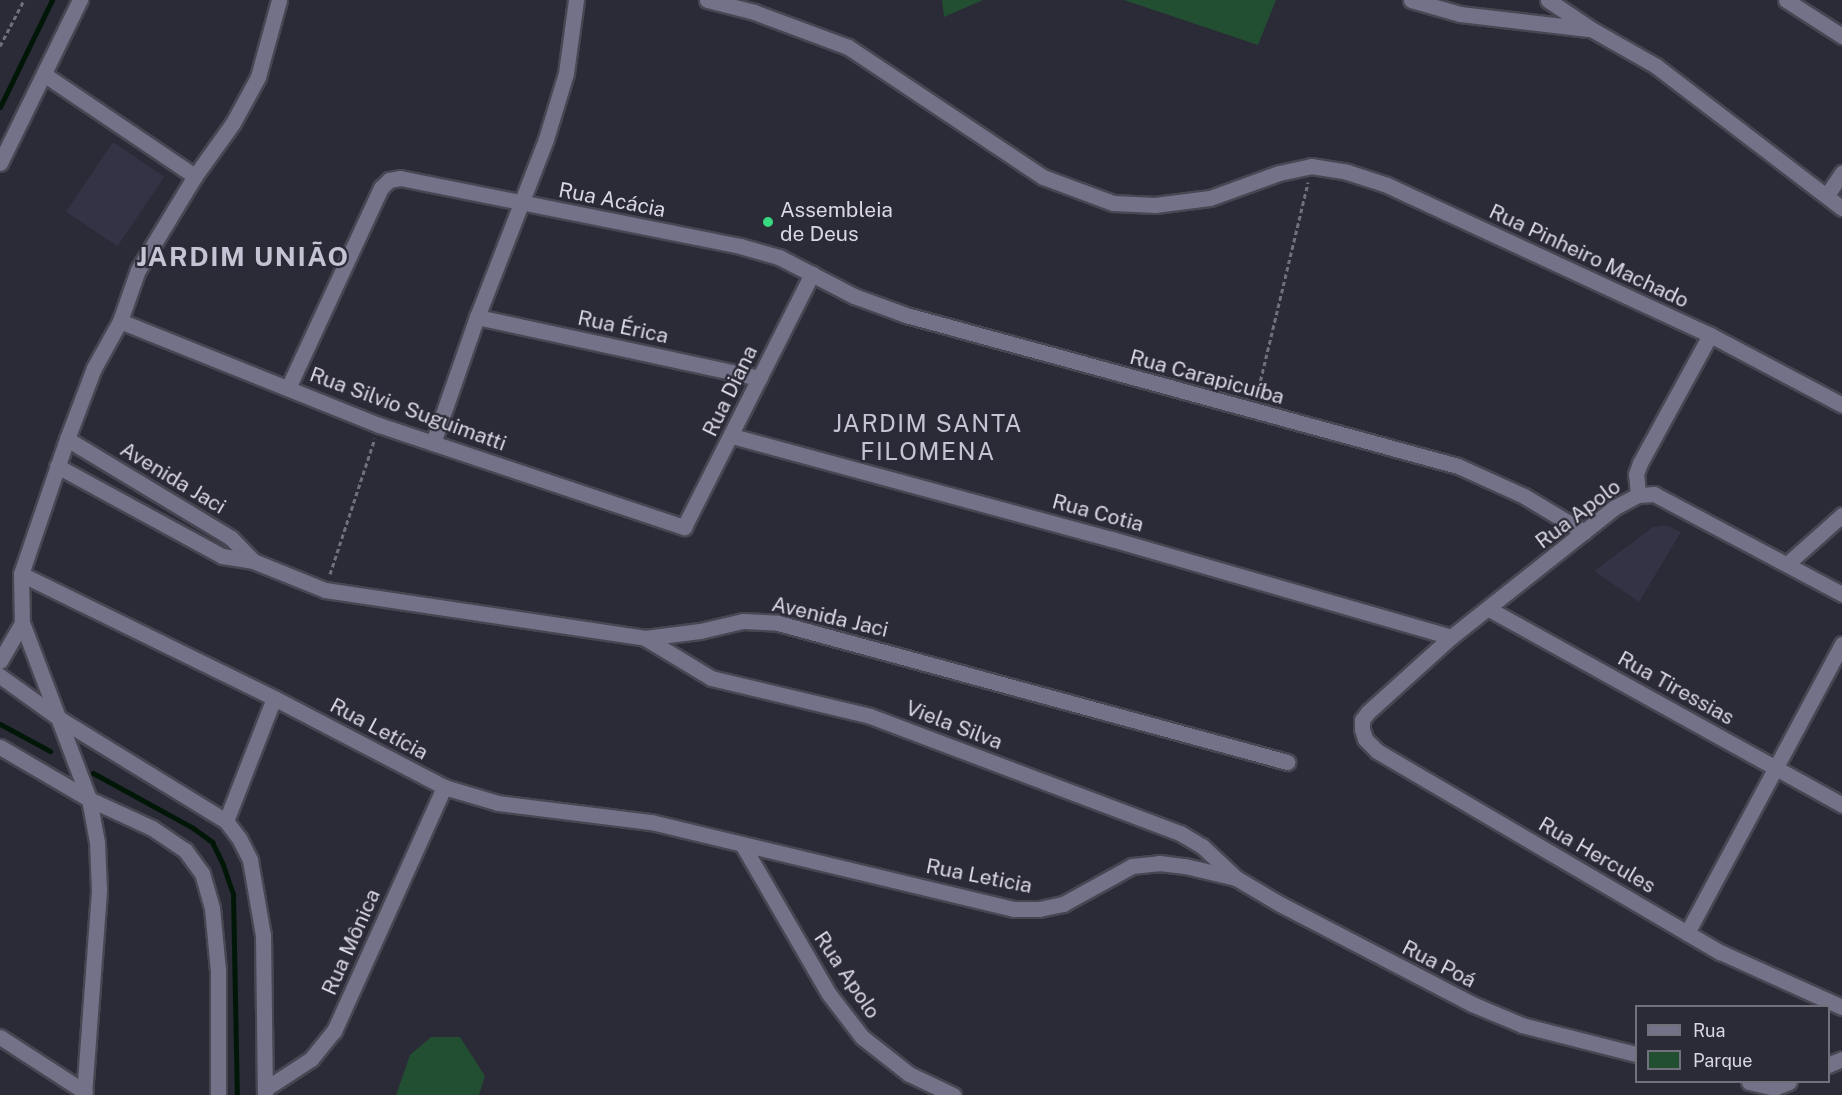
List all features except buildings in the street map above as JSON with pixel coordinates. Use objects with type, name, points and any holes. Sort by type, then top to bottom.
[{"type":"street","points":[[0,163],[80,0]]},
{"type":"street","points":[[0,1037],[84,1094],[99,890],[97,842],[89,799],[22,622],[21,574],[57,466],[94,368],[120,321],[138,270],[195,176],[233,123],[258,77],[274,28],[279,0]]},
{"type":"street","points":[[433,443],[477,317],[546,139],[566,73],[576,0]]},
{"type":"street","points":[[707,0],[754,12],[848,46],[1043,177],[1113,203],[1155,205],[1210,198],[1279,173],[1311,166]]},
{"type":"street","points":[[1411,0],[1460,14],[1591,29]]},
{"type":"street","points":[[1548,0],[1591,29],[1656,66],[1842,207]]},
{"type":"street","points":[[1786,0],[1842,36]]},
{"type":"street","points":[[45,75],[195,176]]},
{"type":"street","name":"Rua Pinheiro Machado","points":[[1311,166],[1347,171],[1387,186],[1710,335],[1842,405]]},
{"type":"street","points":[[1827,195],[1842,173]]},
{"type":"street","name":"Rua Acácia","points":[[288,388],[381,188],[388,180],[400,178],[740,246],[779,258],[812,274]]},
{"type":"street","name":"Rua Carapicuíba","points":[[812,274],[854,296],[906,315],[1458,466],[1524,496],[1584,532]]},
{"type":"street","name":"Rua Diana","points":[[686,526],[812,274]]},
{"type":"street","name":"Rua Érica","points":[[477,317],[759,378]]},
{"type":"street","name":"Rua Silvio Suguimatti","points":[[120,321],[379,425],[686,526]]},
{"type":"street","points":[[1638,495],[1636,474],[1640,463],[1710,335]]},
{"type":"street","name":"Rua Cotia","points":[[732,436],[1112,538],[1451,637]]},
{"type":"street","name":"Avenida Jaci","points":[[67,439],[231,538],[243,547],[253,561]]},
{"type":"street","name":"Avenida Jaci","points":[[57,466],[222,556],[253,561],[325,590],[645,638],[700,631],[742,621],[778,622],[1287,762]]},
{"type":"street","name":"Rua Apolo","points":[[1368,712],[1451,637],[1616,507],[1638,495],[1654,494],[1842,594]]},
{"type":"street","points":[[1787,564],[1842,515]]},
{"type":"street","name":"Rua Letícia","points":[[21,574],[274,698],[444,787],[498,803],[651,822],[742,844]]},
{"type":"street","name":"Rua Tiressias","points":[[1489,609],[1842,805]]},
{"type":"street","points":[[0,661],[22,622]]},
{"type":"street","name":"Viela Silva","points":[[645,638],[711,678],[870,716],[1179,833],[1202,846],[1236,878]]},
{"type":"street","points":[[1687,933],[1842,644]]},
{"type":"street","points":[[0,676],[60,719],[226,821],[239,838],[250,860],[257,889],[263,935],[265,1092]]},
{"type":"street","points":[[226,821],[274,698]]},
{"type":"street","name":"Rua Hercules","points":[[1368,712],[1362,720],[1362,729],[1365,739],[1377,751],[1720,952],[1842,1007]]},
{"type":"street","points":[[0,747],[89,799],[152,828],[185,850],[202,873],[212,908],[218,970],[218,1095]]},
{"type":"street","name":"Rua Mônica","points":[[265,1092],[311,1059],[334,1031],[444,787]]},
{"type":"street","name":"Rua Apolo","points":[[742,844],[829,994],[862,1037],[909,1074],[953,1095]]},
{"type":"street","name":"Rua Leticia","points":[[742,844],[1014,909],[1039,909],[1063,904],[1132,866],[1159,863],[1185,866],[1236,878]]},
{"type":"street","name":"Rua Poá","points":[[1236,878],[1330,932],[1472,1004],[1522,1025],[1635,1054]]},
{"type":"street","points":[[1753,1083],[1774,1088],[1786,1083]]},
{"type":"path","points":[[0,46],[24,0]]},
{"type":"path","points":[[1253,411],[1311,166]]},
{"type":"path","points":[[325,590],[379,425]]},
{"type":"shaded area","points":[[113,142],[164,177],[117,246],[66,212]]},
{"type":"shaded area","points":[[1666,525],[1681,532],[1639,602],[1594,571],[1653,527]]},
{"type":"green space","points":[[942,0],[983,0],[944,17]]},
{"type":"green space","points":[[1124,0],[1276,0],[1258,45]]},
{"type":"green space","points":[[431,1037],[460,1037],[485,1076],[479,1095],[396,1095],[410,1055]]},
{"type":"waterway","points":[[0,107],[52,0]]},
{"type":"waterway","points":[[0,724],[50,751]]},
{"type":"waterway","points":[[93,773],[193,828],[212,842],[223,865],[233,894],[237,1095]]},
{"type":"place","name":"Assembleia de Deus","points":[[768,222]]},
{"type":"district","name":"JARDIM UNIÃO","points":[[243,257]]},
{"type":"district","name":"JARDIM SANTA FILOMENA","points":[[928,438]]}]
